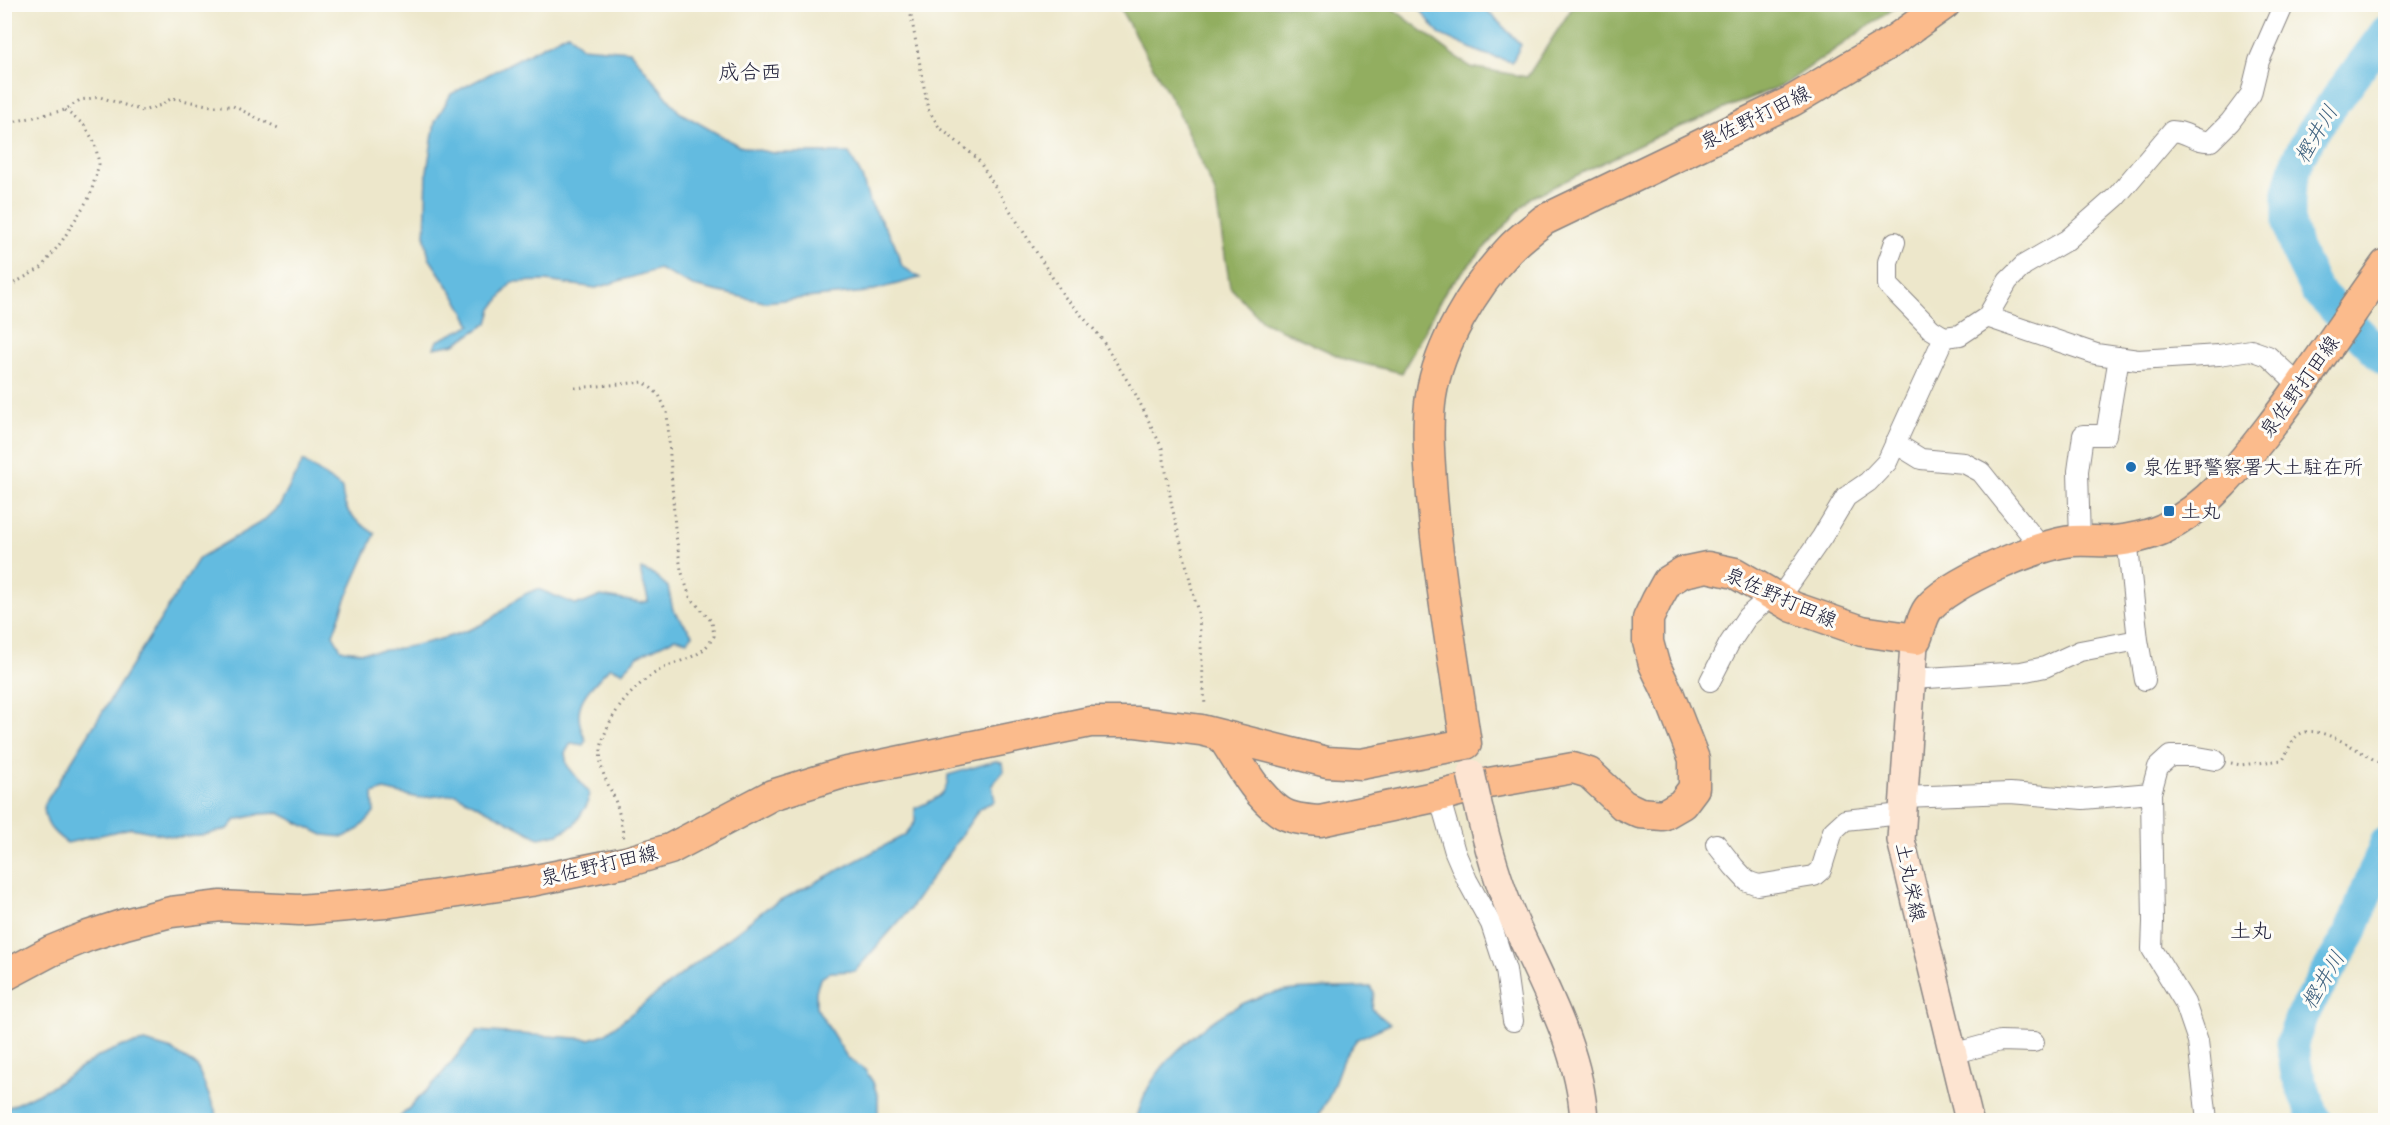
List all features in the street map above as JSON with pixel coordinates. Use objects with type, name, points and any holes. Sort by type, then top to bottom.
[{"type":"main road","name":"泉佐野打田線","points":[[4,976],[51,951],[88,936],[171,912],[220,906],[299,910],[385,903],[531,881],[630,861],[670,849],[772,795],[843,773],[1090,722],[1136,722],[1215,733],[1327,762],[1361,764],[1468,759],[1435,531],[1429,455],[1431,397],[1441,362],[1458,321],[1479,286],[1510,248],[1544,220],[1792,101],[1893,41],[1945,4]]},
{"type":"main road","name":"泉佐野打田線","points":[[1215,733],[1258,789],[1279,811],[1301,819],[1320,821],[1489,783],[1573,768],[1589,773],[1623,805],[1640,813],[1663,815],[1682,804],[1694,788],[1694,759],[1654,664],[1648,642],[1648,619],[1668,582],[1683,572],[1707,567],[1736,573],[1793,607],[1862,631],[1916,639],[1926,610],[1943,594],[2041,547],[2080,541],[2116,541],[2159,531],[2182,519],[2207,500],[2242,464],[2320,359],[2382,269]]},
{"type":"main road","name":"土丸栄線","points":[[1916,639],[1901,840],[1969,1120]]},
{"type":"main road","points":[[1468,759],[1489,851],[1513,917],[1550,993],[1569,1045],[1584,1120]]},
{"type":"street","points":[[1895,242],[1888,262],[1888,285],[1931,329],[1944,338],[1960,335],[1987,317],[2008,281],[2024,265],[2067,240],[2116,197],[2172,131],[2181,131],[2203,142],[2211,141],[2230,122],[2252,94],[2259,61],[2284,4]]},
{"type":"street","points":[[1987,317],[2096,354],[2138,360],[2218,356],[2251,350],[2268,356],[2300,386]]},
{"type":"street","points":[[1710,681],[1747,616],[1776,597],[1822,537],[1846,497],[1875,475],[1887,462],[1944,338]]},
{"type":"street","points":[[2080,541],[2078,471],[2083,435],[2106,435],[2119,357]]},
{"type":"street","points":[[1895,444],[1921,459],[1964,463],[1981,472],[2041,547]]},
{"type":"street","points":[[2127,538],[2138,640],[2145,680]]},
{"type":"street","points":[[1912,679],[2021,672],[2045,667],[2080,651],[2138,640]]},
{"type":"street","points":[[2207,1120],[2198,1041],[2185,1003],[2152,949],[2151,793],[2158,767],[2170,756],[2192,756],[2214,760]]},
{"type":"street","points":[[1716,844],[1734,867],[1748,880],[1758,885],[1814,876],[1821,870],[1833,831],[1845,820],[1903,806],[2010,793],[2083,799],[2151,793]]},
{"type":"street","points":[[1439,796],[1455,852],[1491,924],[1506,970],[1514,1021]]},
{"type":"street","points":[[1952,1054],[2000,1041],[2034,1042]]},
{"type":"path","points":[[907,4],[928,109],[939,127],[977,158],[1064,296],[1099,334],[1135,393],[1162,448],[1172,507],[1199,617],[1203,695],[1215,733]]},
{"type":"path","points":[[4,124],[65,111],[80,100],[100,97],[132,110],[143,111],[161,105],[172,98],[212,106],[233,105],[278,128]]},
{"type":"path","points":[[4,289],[41,268],[62,241],[90,196],[99,164],[95,144],[84,124],[65,111]]},
{"type":"path","points":[[575,388],[644,382],[659,395],[667,412],[675,528],[681,570],[690,597],[711,622],[714,636],[706,650],[661,669],[638,685],[615,710],[600,751],[601,768],[616,802],[630,861]]},
{"type":"path","points":[[2214,760],[2241,765],[2283,760],[2297,736],[2312,730],[2322,732],[2378,762]]},
{"type":"green space","points":[[1118,5],[1388,5],[1470,67],[1527,77],[1574,5],[1899,5],[1785,84],[1658,136],[1530,198],[1446,290],[1402,373],[1347,360],[1262,321],[1230,287],[1215,193],[1177,109]]},
{"type":"water","points":[[1417,5],[1482,5],[1521,45],[1512,62],[1481,53],[1439,34]]},
{"type":"water","points":[[568,33],[581,47],[630,51],[679,112],[739,146],[773,153],[849,153],[862,177],[869,201],[894,242],[902,266],[920,278],[867,292],[764,302],[693,286],[659,269],[596,288],[546,281],[512,282],[492,309],[488,323],[455,344],[434,348],[437,341],[471,325],[429,258],[425,239],[427,171],[435,122],[451,94]]},
{"type":"water","points":[[303,461],[342,488],[345,504],[351,516],[375,534],[346,599],[333,635],[341,649],[373,651],[393,649],[457,634],[488,621],[516,599],[538,589],[575,604],[601,596],[641,603],[648,601],[641,569],[653,574],[668,587],[673,610],[693,635],[687,641],[675,638],[638,656],[622,672],[610,667],[588,692],[580,708],[579,717],[586,740],[583,745],[571,743],[565,753],[567,765],[589,793],[587,805],[574,825],[558,834],[539,838],[456,794],[419,798],[384,790],[373,794],[374,813],[359,829],[344,837],[323,835],[279,813],[261,814],[236,820],[228,829],[200,836],[176,837],[131,828],[67,843],[50,827],[45,817],[44,805],[199,558],[263,521],[280,505]]},
{"type":"water","points":[[995,761],[1002,763],[1004,771],[992,785],[995,801],[980,808],[910,909],[855,971],[830,972],[820,979],[816,991],[816,1007],[847,1057],[865,1070],[873,1082],[878,1097],[878,1120],[397,1120],[437,1080],[477,1031],[590,1039],[605,1034],[767,908],[905,835],[915,822],[915,808],[942,793],[948,775]]},
{"type":"water","points":[[1370,987],[1374,993],[1372,1009],[1390,1024],[1357,1039],[1343,1059],[1329,1097],[1316,1120],[1136,1120],[1145,1094],[1165,1064],[1194,1036],[1227,1012],[1244,1003],[1273,993]]},
{"type":"water","points":[[145,1042],[172,1050],[197,1066],[219,1120],[5,1120],[5,1109],[51,1087],[99,1056],[123,1046]]},
{"type":"waterway","name":"樫井川","points":[[2386,32],[2313,131],[2298,158],[2289,192],[2289,223],[2296,249],[2316,290],[2386,360]]},
{"type":"waterway","name":"樫井川","points":[[2315,1120],[2297,1074],[2292,1043],[2302,1015],[2350,934],[2386,843]]},
{"type":"place","name":"泉佐野警察署大土駐在所","points":[[2131,467]]},
{"type":"place","name":"土丸","points":[[2169,511]]},
{"type":"district","name":"成合西","points":[[750,72]]},
{"type":"district","name":"土丸","points":[[2251,931]]}]
